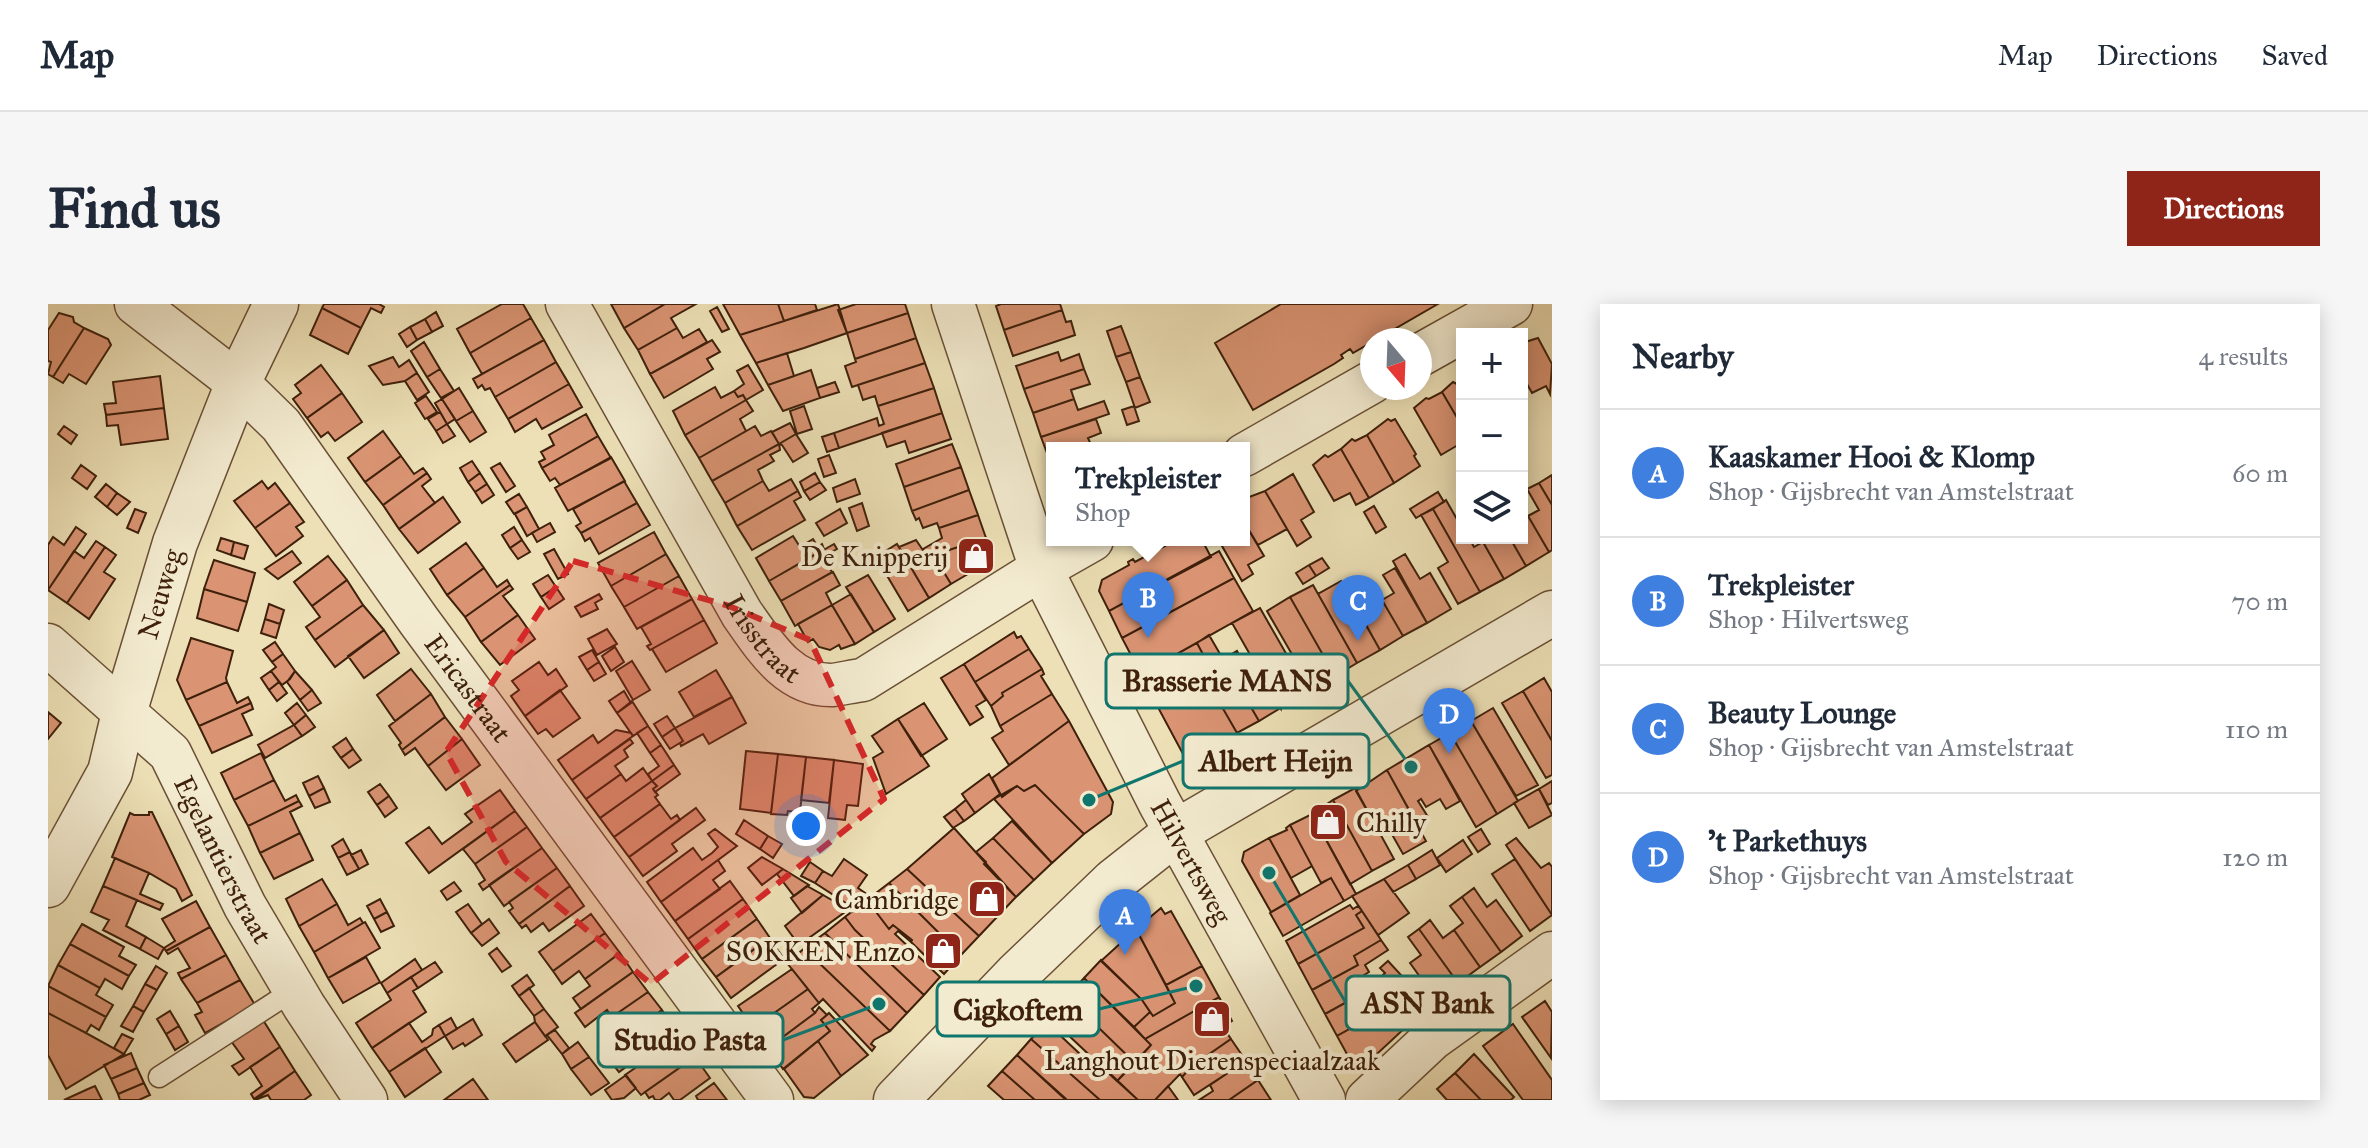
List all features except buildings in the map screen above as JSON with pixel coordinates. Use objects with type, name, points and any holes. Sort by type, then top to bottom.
[{"type":"street","name":"Ericastraat","points":[[136,304],[238,383],[281,425],[419,621],[772,1100]]},
{"type":"street","name":"Neuweg","points":[[48,885],[110,772],[124,713],[175,543],[238,383],[276,304]]},
{"type":"street","name":"Irisstraat","points":[[567,304],[742,614],[774,658],[809,681],[830,685],[863,680],[1081,546]]},
{"type":"street","name":"Hilvertsweg","points":[[953,304],[1041,569],[1176,832],[1324,1100]]},
{"type":"street","points":[[1432,348],[1511,304]]},
{"type":"street","points":[[1250,452],[1360,389]]},
{"type":"street","points":[[896,1100],[1016,975],[1114,881],[1176,832],[1552,613]]},
{"type":"street","name":"Egelantierstraat","points":[[48,645],[170,753],[245,906],[294,990],[366,1100]]},
{"type":"street","points":[[1367,1100],[1432,1039],[1552,953]]},
{"type":"lane","points":[[159,1077],[294,990]]},
{"type":"highlighted area","points":[[573,561],[729,606],[810,640],[884,799],[651,984],[506,862],[446,752]]},
{"type":"place","name":"De Knipperij","points":[[976,556]]},
{"type":"place","name":"Trekpleister","points":[[1148,638]]},
{"type":"place","name":"Beauty Lounge","points":[[1358,641]]},
{"type":"place","name":"'t Parkethuys","points":[[1449,754]]},
{"type":"place","name":"Brasserie MANS","points":[[1411,767]]},
{"type":"place","name":"Albert Heijn","points":[[1089,800]]},
{"type":"place","name":"Chilly","points":[[1328,822]]},
{"type":"place","name":"ASN Bank","points":[[1269,873]]},
{"type":"place","name":"Cambridge","points":[[987,899]]},
{"type":"place","name":"SOKKEN Enzo","points":[[943,951]]},
{"type":"place","name":"Kaaskamer Hooi & Klomp","points":[[1125,955]]},
{"type":"place","name":"Cigkoftem","points":[[1196,986]]},
{"type":"place","name":"Studio Pasta","points":[[879,1004]]},
{"type":"place","name":"Langhout Dierenspeciaalzaak","points":[[1212,1019]]}]
